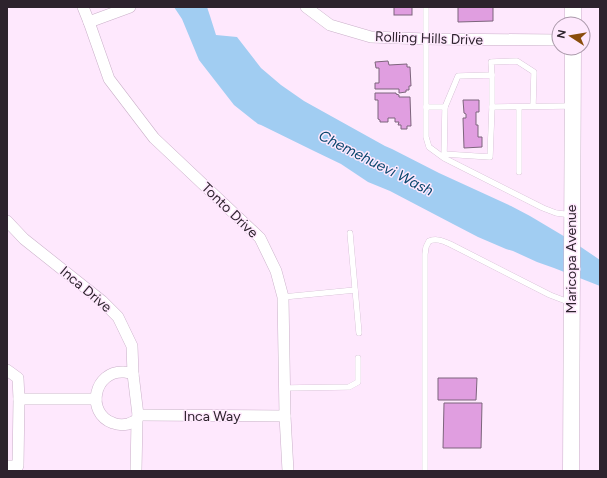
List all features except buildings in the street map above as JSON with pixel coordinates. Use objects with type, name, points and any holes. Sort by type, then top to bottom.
[{"type":"street","name":"Tonto Drive","points":[[83,7],[110,79],[154,138],[260,238],[276,271],[283,297],[285,416],[288,471]]},
{"type":"street","points":[[89,22],[130,7]]},
{"type":"street","name":"Rolling Hills Drive","points":[[306,7],[330,24],[371,37],[551,40]]},
{"type":"street","name":"Maricopa Avenue","points":[[571,471],[572,56]]},
{"type":"street","name":"Inca Drive","points":[[7,221],[24,238],[102,301],[118,317],[132,346],[133,374],[138,418],[136,471]]},
{"type":"street","points":[[7,370],[18,378],[19,399],[18,466],[7,466]]},
{"type":"street","points":[[133,374],[123,372],[113,373],[105,378],[98,386],[96,399],[101,415],[108,421],[118,425],[128,424],[138,418]]},
{"type":"street","points":[[19,399],[96,399]]},
{"type":"street","name":"Inca Way","points":[[138,418],[285,416]]},
{"type":"lane","points":[[426,7],[426,137],[429,147],[543,208],[556,213],[572,215]]},
{"type":"lane","points":[[444,156],[490,157],[492,107],[491,62],[517,61],[534,72],[533,106]]},
{"type":"lane","points":[[444,156],[445,107],[458,76],[492,75]]},
{"type":"lane","points":[[492,107],[572,106]]},
{"type":"lane","points":[[426,107],[445,107]]},
{"type":"lane","points":[[519,107],[519,172]]},
{"type":"lane","points":[[350,233],[359,333]]},
{"type":"lane","points":[[425,471],[425,254],[429,241],[438,240],[450,244],[550,295],[571,304]]},
{"type":"lane","points":[[283,297],[355,290]]},
{"type":"lane","points":[[285,388],[350,387],[358,382],[358,358]]},
{"type":"water","name":"Chemehuevi Wash","points":[[174,7],[207,7],[216,35],[237,37],[261,68],[281,85],[304,101],[385,146],[511,206],[572,241],[600,260],[600,286],[537,262],[478,237],[390,191],[368,182],[341,164],[258,124],[234,105],[199,60],[182,19]]}]
